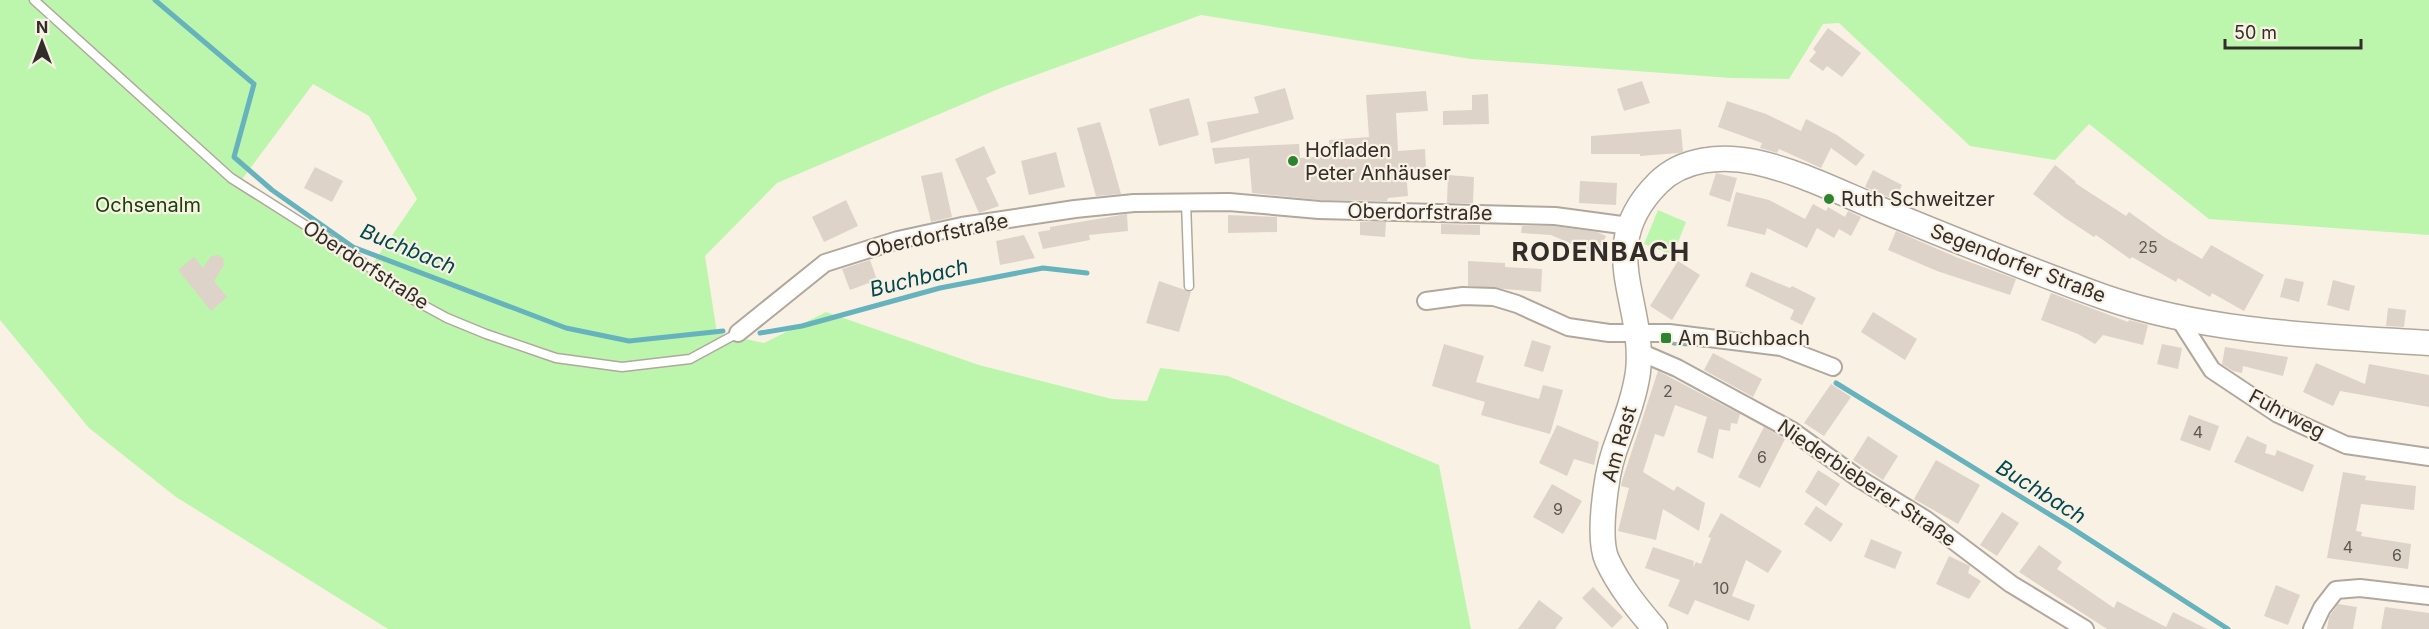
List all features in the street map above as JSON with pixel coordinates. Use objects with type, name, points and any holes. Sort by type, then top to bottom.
[{"type":"street","name":"Segendorfer Straße","points":[[1639,342],[1626,283],[1625,253],[1629,226],[1642,202],[1660,181],[1683,166],[1704,159],[1730,159],[1756,162],[1810,180],[2107,298],[2178,317],[2253,330],[2429,343]]},
{"type":"street","name":"Oberdorfstraße","points":[[738,333],[825,263],[898,240],[962,226],[1075,209],[1134,203],[1229,202],[1319,210],[1555,216],[1629,226]]},
{"type":"street","points":[[1426,301],[1463,296],[1494,297],[1517,304],[1568,327],[1609,333],[1639,342],[1781,346],[1833,367]]},
{"type":"street","name":"Fuhrweg","points":[[2178,317],[2212,370],[2278,414],[2346,445],[2429,457]]},
{"type":"street","name":"Am Rast","points":[[1639,342],[1637,380],[1609,468],[1603,512],[1604,546],[1605,557],[1631,601],[1655,629]]},
{"type":"street","name":"Niederbieberer Straße","points":[[1639,342],[1677,368],[1791,430],[1858,478],[1925,519],[2011,584],[2085,629]]},
{"type":"street","points":[[2312,629],[2322,608],[2336,590],[2360,588],[2429,596]]},
{"type":"lane","name":"Oberdorfstraße","points":[[34,0],[231,178],[357,258],[412,299],[447,318],[556,358],[622,367],[690,359],[738,333]]},
{"type":"lane","points":[[1186,202],[1189,286]]},
{"type":"green space","name":"Ochsenalm","points":[[0,0],[2429,0],[2429,235],[2209,219],[2089,124],[2055,160],[1970,146],[1839,23],[1823,24],[1789,79],[1731,78],[1471,59],[1201,15],[1003,87],[777,183],[705,256],[717,333],[764,343],[826,312],[979,365],[1112,399],[1147,401],[1160,368],[1228,376],[1439,465],[1471,629],[388,629],[176,497],[89,428],[0,320]],"holes":[[[313,84],[369,116],[417,199],[367,272],[240,182]]]},
{"type":"green space","points":[[1658,210],[1686,222],[1673,255],[1644,244]]},
{"type":"building","points":[[1828,28],[1861,53],[1842,77],[1827,66],[1823,71],[1809,61],[1816,52],[1813,49]]},
{"type":"building","points":[[1642,81],[1650,103],[1624,111],[1617,89]]},
{"type":"building","points":[[1285,88],[1294,119],[1211,143],[1207,122],[1259,113],[1254,97]]},
{"type":"building","points":[[1426,91],[1428,111],[1396,113],[1398,151],[1425,149],[1426,170],[1406,171],[1408,196],[1388,198],[1387,201],[1320,200],[1252,193],[1249,158],[1215,164],[1212,148],[1299,144],[1300,158],[1330,156],[1329,140],[1369,137],[1366,95]]},
{"type":"building","points":[[1488,94],[1489,124],[1443,125],[1443,111],[1472,110],[1472,95]]},
{"type":"building","points":[[1189,98],[1199,135],[1159,146],[1149,109]]},
{"type":"building","points":[[1727,101],[1766,114],[1801,131],[1806,119],[1837,135],[1865,155],[1856,166],[1831,148],[1821,168],[1779,149],[1777,153],[1760,148],[1762,143],[1718,127]]},
{"type":"building","points":[[1100,122],[1121,194],[1096,196],[1077,128]]},
{"type":"building","points":[[1681,129],[1683,152],[1640,156],[1640,154],[1591,154],[1591,136]]},
{"type":"building","points":[[984,146],[996,173],[986,178],[999,206],[979,213],[955,159]]},
{"type":"building","points":[[1056,152],[1065,187],[1029,195],[1021,161]]},
{"type":"building","points":[[2055,165],[2075,183],[2126,216],[2129,212],[2164,237],[2202,259],[2211,245],[2264,275],[2244,311],[2212,293],[2210,297],[2178,278],[2176,282],[2132,257],[2130,259],[2096,235],[2094,237],[2065,218],[2033,194]]},
{"type":"building","points":[[315,167],[343,181],[332,202],[304,188]]},
{"type":"building","points":[[1873,170],[1902,185],[1895,200],[1865,187]]},
{"type":"building","points":[[942,172],[952,217],[931,222],[921,176]]},
{"type":"building","points":[[1716,173],[1737,178],[1730,202],[1709,195]]},
{"type":"building","points":[[1448,175],[1474,177],[1473,203],[1447,203]]},
{"type":"building","points":[[1580,181],[1617,183],[1616,205],[1579,203]]},
{"type":"building","points":[[1736,192],[1769,200],[1805,219],[1813,204],[1826,211],[1828,207],[1845,217],[1848,211],[1861,217],[1851,236],[1839,229],[1834,238],[1817,228],[1807,248],[1767,228],[1765,235],[1727,226]]},
{"type":"building","points":[[846,200],[858,226],[824,242],[812,217]]},
{"type":"building","points":[[1127,214],[1128,231],[1089,235],[1090,240],[1043,249],[1038,232],[1050,230],[1050,227]]},
{"type":"building","points":[[1228,215],[1277,217],[1277,232],[1228,233]]},
{"type":"building","points":[[1360,222],[1386,222],[1385,237],[1360,235]]},
{"type":"building","points":[[1441,224],[1480,225],[1480,235],[1441,234]]},
{"type":"building","points":[[1522,226],[1554,226],[1597,232],[1606,236],[1597,255],[1551,235],[1521,233]]},
{"type":"building","points":[[1896,231],[1956,257],[2016,279],[2010,295],[1937,271],[1888,250]]},
{"type":"building","points":[[1024,235],[1035,258],[1000,265],[996,241]]},
{"type":"building","points":[[218,255],[223,258],[224,265],[214,281],[227,297],[211,311],[178,270],[194,257],[203,268],[211,256]]},
{"type":"building","points":[[870,260],[877,280],[850,290],[842,269]]},
{"type":"building","points":[[1468,261],[1505,263],[1505,267],[1542,269],[1541,292],[1468,286]]},
{"type":"building","points":[[1678,261],[1700,275],[1672,320],[1650,306]]},
{"type":"building","points":[[1751,272],[1790,288],[1792,286],[1816,298],[1802,325],[1790,319],[1794,310],[1745,286]]},
{"type":"building","points":[[2285,278],[2304,282],[2299,302],[2280,297]]},
{"type":"building","points":[[2333,280],[2355,286],[2349,311],[2327,305]]},
{"type":"building","points":[[1159,281],[1191,292],[1179,332],[1146,323]]},
{"type":"building","points":[[2051,293],[2128,322],[2129,320],[2148,325],[2143,345],[2103,335],[2095,344],[2078,334],[2041,320]]},
{"type":"building","points":[[2388,308],[2406,310],[2404,327],[2386,326]]},
{"type":"building","points":[[1873,312],[1917,339],[1905,360],[1861,332]]},
{"type":"building","points":[[1532,340],[1551,346],[1543,372],[1524,366]]},
{"type":"building","points":[[1444,344],[1484,356],[1476,382],[1539,399],[1543,385],[1563,390],[1550,434],[1481,415],[1485,402],[1432,386]]},
{"type":"building","points":[[2162,344],[2182,348],[2178,369],[2157,364]]},
{"type":"building","points":[[2225,347],[2288,357],[2283,376],[2243,366],[2242,373],[2233,371],[2222,364]]},
{"type":"building","points":[[1713,353],[1762,379],[1753,397],[1704,370]]},
{"type":"building","points":[[2316,363],[2365,384],[2369,364],[2429,375],[2429,407],[2340,391],[2333,406],[2303,392]]},
{"type":"building","points":[[1658,371],[1740,414],[1737,424],[1731,423],[1730,431],[1719,429],[1713,459],[1697,452],[1707,417],[1675,405],[1664,437],[1655,434],[1643,472],[1674,491],[1677,486],[1705,503],[1699,531],[1663,509],[1656,540],[1618,531],[1629,488],[1621,486],[1622,481]]},
{"type":"building","points":[[1831,384],[1851,397],[1824,436],[1804,423]]},
{"type":"building","points":[[2189,415],[2219,426],[2210,451],[2180,440]]},
{"type":"building","points":[[1557,425],[1599,442],[1594,465],[1574,459],[1567,476],[1539,463]]},
{"type":"building","points":[[1764,427],[1785,439],[1760,488],[1738,477]]},
{"type":"building","points":[[1868,436],[1898,456],[1883,480],[1853,460]]},
{"type":"building","points":[[2247,436],[2267,445],[2265,453],[2275,456],[2277,450],[2314,465],[2303,492],[2234,462]]},
{"type":"building","points":[[1936,460],[1980,485],[1958,524],[1914,499]]},
{"type":"building","points":[[1818,470],[1840,484],[1826,506],[1805,492]]},
{"type":"building","points":[[2343,472],[2366,476],[2365,480],[2416,486],[2414,510],[2361,504],[2356,531],[2362,532],[2361,536],[2411,544],[2408,569],[2327,558]]},
{"type":"building","points":[[1552,484],[1582,501],[1563,534],[1533,517]]},
{"type":"building","points":[[1816,506],[1843,524],[1831,542],[1804,524]]},
{"type":"building","points":[[2002,512],[2019,523],[1997,556],[1980,545]]},
{"type":"building","points":[[1721,513],[1782,551],[1768,573],[1746,560],[1732,596],[1755,605],[1749,621],[1695,600],[1688,615],[1668,606],[1680,580],[1645,568],[1653,547],[1694,561],[1693,567],[1696,562],[1701,564],[1711,538],[1708,537]]},
{"type":"building","points":[[1871,539],[1902,552],[1895,569],[1864,557]]},
{"type":"building","points":[[2039,545],[2062,562],[2057,569],[2114,608],[2117,601],[2166,627],[2173,612],[2207,629],[2107,629],[2019,572]]},
{"type":"building","points":[[1949,556],[1970,566],[1968,573],[1981,581],[1969,599],[1936,584]]},
{"type":"building","points":[[2276,585],[2300,595],[2288,625],[2264,616]]},
{"type":"building","points":[[1593,587],[1623,617],[1612,628],[1582,598]]},
{"type":"building","points":[[1539,600],[1563,618],[1555,629],[1518,629]]},
{"type":"building","points":[[2338,604],[2357,607],[2353,629],[2327,629],[2329,617]]},
{"type":"building","points":[[2385,607],[2429,613],[2429,629],[2381,629]]},
{"type":"waterway","name":"Buchbach","points":[[155,0],[254,84],[234,157],[272,190],[353,247],[566,328],[629,341],[723,331]]},
{"type":"waterway","name":"Buchbach","points":[[760,333],[802,326],[940,288],[1043,268],[1087,273]]},
{"type":"waterway","name":"Buchbach","points":[[1674,343],[1705,345]]},
{"type":"waterway","name":"Buchbach","points":[[1836,383],[2070,527],[2228,629]]},
{"type":"place","name":"Hofladen Peter Anhäuser","points":[[1293,161]]},
{"type":"place","name":"Ruth Schweitzer","points":[[1829,199]]},
{"type":"place","name":"Am Buchbach","points":[[1666,338]]},
{"type":"district","name":"RODENBACH","points":[[1601,252]]}]
